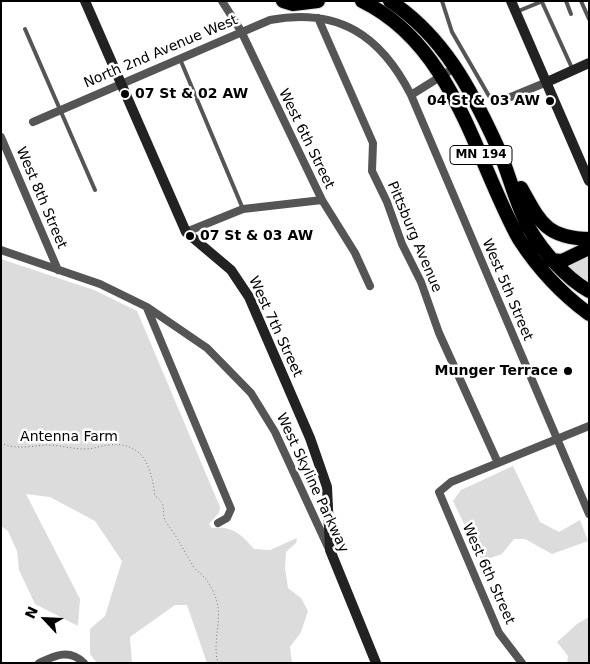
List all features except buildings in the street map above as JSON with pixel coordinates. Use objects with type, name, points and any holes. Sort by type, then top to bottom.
[{"type":"highway","points":[[283,1],[293,4],[318,1]]},
{"type":"highway","name":"MN 194","points":[[390,1],[422,25],[456,67],[497,147],[529,228],[554,261],[589,291]]},
{"type":"highway","name":"MN 194","points":[[364,2],[405,32],[442,76],[470,129],[519,239],[528,254],[572,301],[589,314]]},
{"type":"highway","points":[[497,147],[542,224],[555,232],[571,238],[589,239]]},
{"type":"highway","points":[[519,239],[530,250],[554,261],[562,262],[589,248]]},
{"type":"street","name":"West 7th Street","points":[[85,1],[186,232],[231,270],[249,297],[310,438],[327,487],[330,550]]},
{"type":"street","name":"West 6th Street","points":[[222,1],[241,31],[322,200],[355,253],[370,286]]},
{"type":"street","points":[[511,1],[589,181]]},
{"type":"street","name":"North 2nd Avenue West","points":[[33,122],[257,24],[283,17],[318,18],[352,28],[387,55],[401,75]]},
{"type":"street","name":"Pittsburg Avenue","points":[[318,18],[373,143],[372,171],[387,202],[402,244],[421,282],[439,332],[498,463]]},
{"type":"street","points":[[501,102],[589,63]]},
{"type":"street","points":[[411,95],[456,67]]},
{"type":"street","name":"West 5th Street","points":[[401,75],[589,514]]},
{"type":"street","name":"West 8th Street","points":[[1,137],[58,270]]},
{"type":"street","points":[[186,232],[243,209],[322,200]]},
{"type":"street","name":"West Skyline Parkway","points":[[1,250],[100,284],[147,307],[208,348],[251,393],[275,432],[330,550],[376,663]]},
{"type":"street","points":[[147,307],[231,509],[227,518],[218,523]]},
{"type":"street","points":[[498,463],[589,426]]},
{"type":"street","name":"West 6th Street","points":[[498,463],[451,482],[439,492],[499,633],[522,663]]},
{"type":"street","points":[[39,663],[63,654],[76,656],[84,663]]},
{"type":"lane","points":[[442,1],[452,32],[489,96],[501,102]]},
{"type":"lane","points":[[516,12],[543,1],[573,70]]},
{"type":"lane","points":[[566,1],[572,14]]},
{"type":"lane","points":[[581,1],[589,19]]},
{"type":"lane","points":[[25,29],[95,190]]},
{"type":"lane","points":[[180,57],[219,147],[243,209]]},
{"type":"path","name":"Antenna Farm","points":[[1,443],[16,447],[54,445],[85,449],[119,445],[134,450],[143,456],[149,464],[155,496],[163,501],[165,506],[163,515],[168,525],[183,544],[192,565],[209,585],[218,603],[218,629],[214,647],[218,663]]},
{"type":"shaded area","points":[[589,252],[589,285],[568,267],[571,260]]},
{"type":"shaded area","points":[[1,259],[94,290],[137,311],[220,507],[219,513],[209,524],[212,528],[225,528],[236,532],[254,549],[270,550],[297,538],[296,543],[286,552],[285,568],[288,588],[301,598],[308,611],[301,632],[290,647],[292,663],[207,663],[187,605],[175,605],[130,637],[132,663],[97,663],[90,654],[90,629],[105,616],[122,561],[95,521],[50,497],[26,494],[80,599],[78,626],[35,604],[19,570],[17,551],[8,531],[1,526]]},
{"type":"shaded area","points":[[513,466],[540,522],[559,532],[580,520],[588,541],[552,554],[525,539],[514,539],[502,554],[482,561],[453,501],[461,490]]},
{"type":"shaded area","points":[[589,617],[589,663],[567,663],[568,656],[557,642],[577,624]]},
{"type":"place","name":"07 St & 02 AW","points":[[125,94]]},
{"type":"place","name":"04 St & 03 AW","points":[[550,101]]},
{"type":"place","name":"07 St & 03 AW","points":[[190,236]]},
{"type":"place","name":"Munger Terrace","points":[[568,371]]}]
